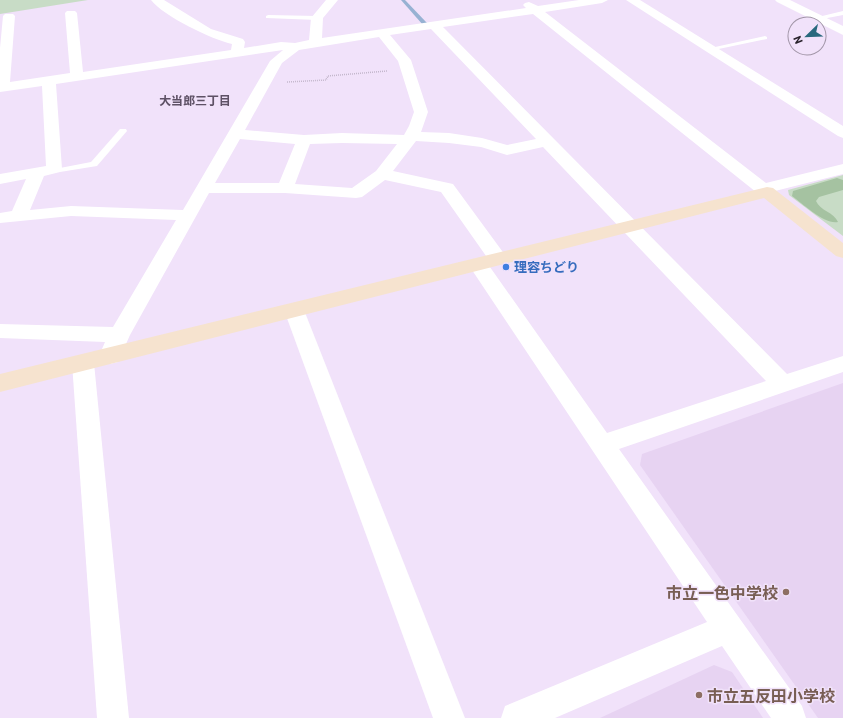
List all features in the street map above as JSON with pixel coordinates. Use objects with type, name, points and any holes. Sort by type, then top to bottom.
[{"type":"street","points":[[157,0],[179,17],[229,41],[239,42],[237,52]]},
{"type":"street","points":[[315,43],[317,18],[332,0]]},
{"type":"street","points":[[522,0],[843,252]]},
{"type":"street","points":[[110,356],[119,335],[187,215],[280,58],[295,48],[315,43],[602,0]]},
{"type":"street","points":[[632,0],[843,133]]},
{"type":"street","points":[[781,0],[813,16]]},
{"type":"street","points":[[71,12],[77,76]]},
{"type":"street","points":[[9,16],[2,87],[281,46],[295,48]]},
{"type":"street","points":[[827,23],[843,31]]},
{"type":"street","points":[[435,26],[783,384]]},
{"type":"street","points":[[203,188],[285,188],[356,193],[382,174],[410,138],[417,126],[422,112],[404,60],[382,34]]},
{"type":"street","points":[[0,179],[54,169],[49,80]]},
{"type":"street","points":[[235,134],[304,140],[342,138],[410,138],[482,143],[507,150],[547,141]]},
{"type":"street","points":[[285,188],[304,140]]},
{"type":"street","points":[[0,383],[631,226],[843,169]]},
{"type":"street","points":[[19,216],[37,172]]},
{"type":"street","points":[[382,174],[447,188],[488,262],[603,444],[790,718]]},
{"type":"street","points":[[0,218],[72,211],[187,215]]},
{"type":"street","points":[[294,310],[448,718]]},
{"type":"street","points":[[0,331],[119,335]]},
{"type":"street","points":[[84,362],[113,718]]},
{"type":"street","points":[[603,444],[843,364]]},
{"type":"street","points":[[517,718],[728,628]]},
{"type":"lane","points":[[827,16],[843,13]]},
{"type":"lane","points":[[268,17],[317,18]]},
{"type":"lane","points":[[709,49],[765,38]]},
{"type":"lane","points":[[54,169],[60,170],[94,164],[123,131]]},
{"type":"path","points":[[264,84],[326,80],[328,76],[408,70]]},
{"type":"shaded area","name":"市立一色中学校","points":[[843,383],[843,718],[818,718],[640,465],[642,454]]},
{"type":"shaded area","name":"市立五反田小学校","points":[[714,665],[732,672],[763,718],[600,718]]},
{"type":"green space","points":[[0,0],[88,0],[0,14]]},
{"type":"green space","points":[[843,175],[843,236],[789,195],[788,190]]},
{"type":"green space","points":[[837,178],[843,180],[843,190],[819,197],[816,201],[838,222],[833,222],[821,217],[792,196],[793,191]]},
{"type":"waterway","points":[[403,0],[425,24]]},
{"type":"place","name":"理容ちどり","points":[[506,267]]},
{"type":"place","name":"市立一色中学校","points":[[786,592]]},
{"type":"place","name":"市立五反田小学校","points":[[699,695]]},
{"type":"district","name":"大当郎三丁目","points":[[195,100]]}]
